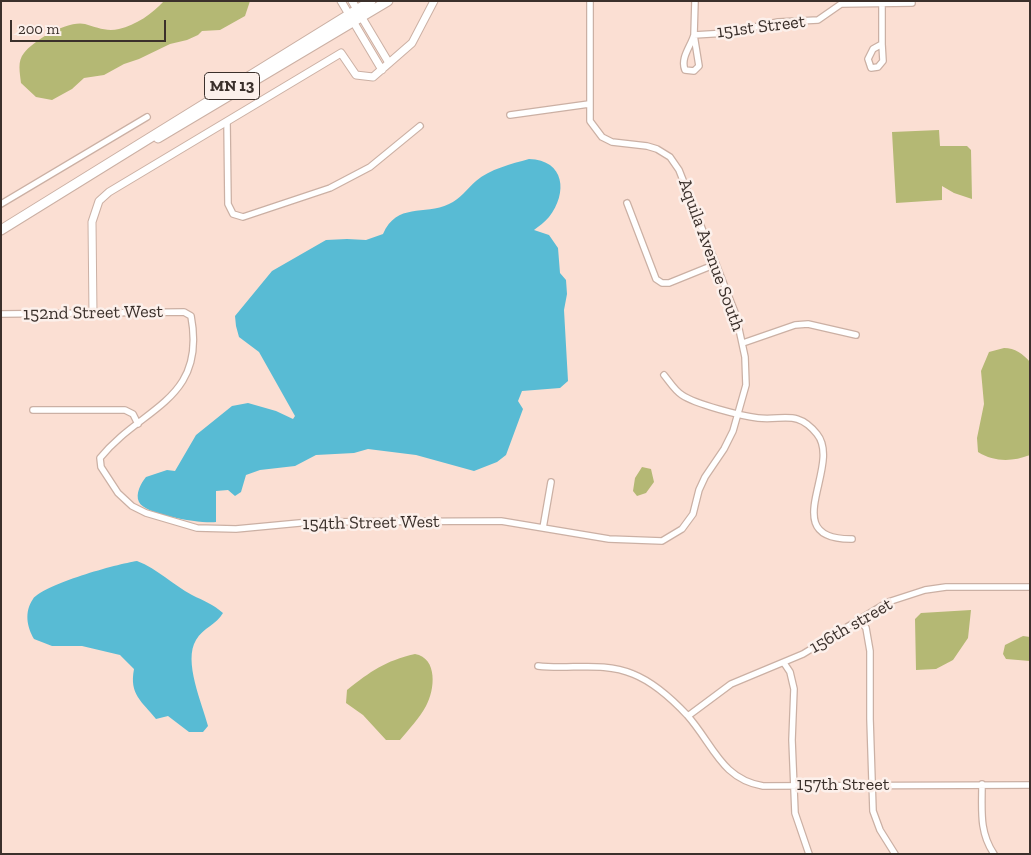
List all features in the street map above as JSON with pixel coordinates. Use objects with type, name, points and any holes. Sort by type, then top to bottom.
[{"type":"main road","name":"MN 13","points":[[360,13],[371,1]]},
{"type":"main road","name":"MN 13","points":[[1,230],[108,164],[199,115],[360,13],[388,1]]},
{"type":"street","points":[[341,1],[382,70]]},
{"type":"street","points":[[352,1],[389,63]]},
{"type":"street","points":[[92,314],[92,222],[99,201],[109,192],[341,53],[356,75],[373,77],[412,43],[434,1]]},
{"type":"street","name":"Aquila Avenue South","points":[[590,1],[590,121],[602,137],[612,142],[647,146],[670,157],[679,170],[736,315],[743,343],[746,385],[739,415],[724,449],[699,490],[693,514],[682,529],[662,541]]},
{"type":"street","points":[[694,36],[685,55],[683,65],[685,70],[694,71],[699,66],[694,36],[695,1]]},
{"type":"street","points":[[882,2],[882,44]]},
{"type":"street","name":"151st Street","points":[[694,36],[727,33],[778,22],[818,20],[842,4],[912,3]]},
{"type":"street","points":[[510,115],[590,104]]},
{"type":"street","points":[[1,204],[147,116]]},
{"type":"street","points":[[227,122],[228,204],[233,214],[243,217],[330,188],[370,167],[420,126]]},
{"type":"street","points":[[627,203],[656,279],[662,283],[669,283],[716,264]]},
{"type":"street","name":"152nd Street West","points":[[1,314],[184,312],[191,316],[193,326],[192,354],[185,377],[175,394],[138,424]]},
{"type":"street","points":[[743,343],[795,325],[808,324],[856,334]]},
{"type":"street","points":[[664,375],[681,395],[739,415],[761,418],[777,416],[794,418],[807,424],[819,436],[824,451],[824,466],[814,500],[813,512],[816,523],[822,531],[837,539],[852,539]]},
{"type":"street","points":[[33,410],[125,410],[133,414],[138,424]]},
{"type":"street","name":"154th Street West","points":[[138,424],[106,451],[100,458],[100,467],[118,493],[132,506],[146,514],[197,528],[236,529],[310,522],[501,521],[609,539],[662,541]]},
{"type":"street","points":[[542,528],[551,482]]},
{"type":"street","name":"156th street","points":[[688,716],[731,684],[784,663],[888,602],[926,590],[946,587],[1030,587]]},
{"type":"street","points":[[860,620],[866,628],[870,651],[872,785],[875,820],[896,854]]},
{"type":"street","points":[[784,663],[790,672],[794,689],[792,740],[795,813],[809,854]]},
{"type":"street","name":"157th Street","points":[[538,666],[557,668],[606,667],[626,672],[653,684],[688,716],[726,768],[747,783],[763,786],[1030,785]]},
{"type":"street","points":[[982,784],[981,821],[984,835],[994,854]]},
{"type":"green space","points":[[164,1],[250,1],[245,16],[220,30],[202,31],[187,40],[170,44],[104,75],[84,78],[72,89],[52,100],[36,97],[21,83],[20,60],[35,42],[43,37],[61,28],[78,24],[101,29],[119,29],[132,25]]},
{"type":"green space","points":[[939,130],[940,146],[967,146],[971,150],[972,199],[954,193],[942,186],[942,200],[896,203],[892,132]]},
{"type":"green space","points":[[1004,348],[1018,352],[1030,362],[1030,455],[1010,460],[990,458],[978,452],[977,438],[984,404],[981,371],[989,352]]},
{"type":"green space","points":[[642,467],[651,469],[654,482],[646,493],[637,496],[633,491],[635,478]]},
{"type":"green space","points":[[971,610],[968,638],[953,660],[936,669],[916,670],[915,619],[921,613]]},
{"type":"green space","points":[[1023,636],[1030,637],[1030,661],[1006,659],[1003,654],[1005,645]]},
{"type":"green space","points":[[415,654],[428,662],[431,668],[433,684],[429,699],[420,715],[400,740],[386,740],[363,715],[346,703],[347,690],[379,667]]},
{"type":"water","points":[[529,159],[550,165],[560,179],[561,188],[555,208],[547,219],[534,230],[549,235],[558,248],[560,273],[566,280],[567,294],[564,310],[568,381],[560,388],[522,391],[518,401],[523,409],[506,455],[497,462],[474,471],[416,455],[368,449],[354,453],[316,455],[295,466],[260,470],[246,475],[241,492],[235,496],[228,490],[216,491],[216,522],[174,518],[143,507],[138,499],[138,492],[146,477],[167,470],[175,471],[196,435],[232,406],[248,403],[276,411],[293,419],[295,416],[259,352],[239,337],[236,326],[235,316],[272,271],[326,240],[366,240],[383,234],[389,224],[403,214],[449,204],[488,173]]},
{"type":"water","points":[[137,561],[152,568],[185,591],[223,613],[199,636],[193,649],[192,659],[195,682],[208,726],[203,732],[189,732],[168,716],[156,719],[135,692],[133,685],[134,669],[120,655],[82,646],[52,646],[34,639],[30,630],[28,609],[33,599],[40,593],[65,581]]}]
